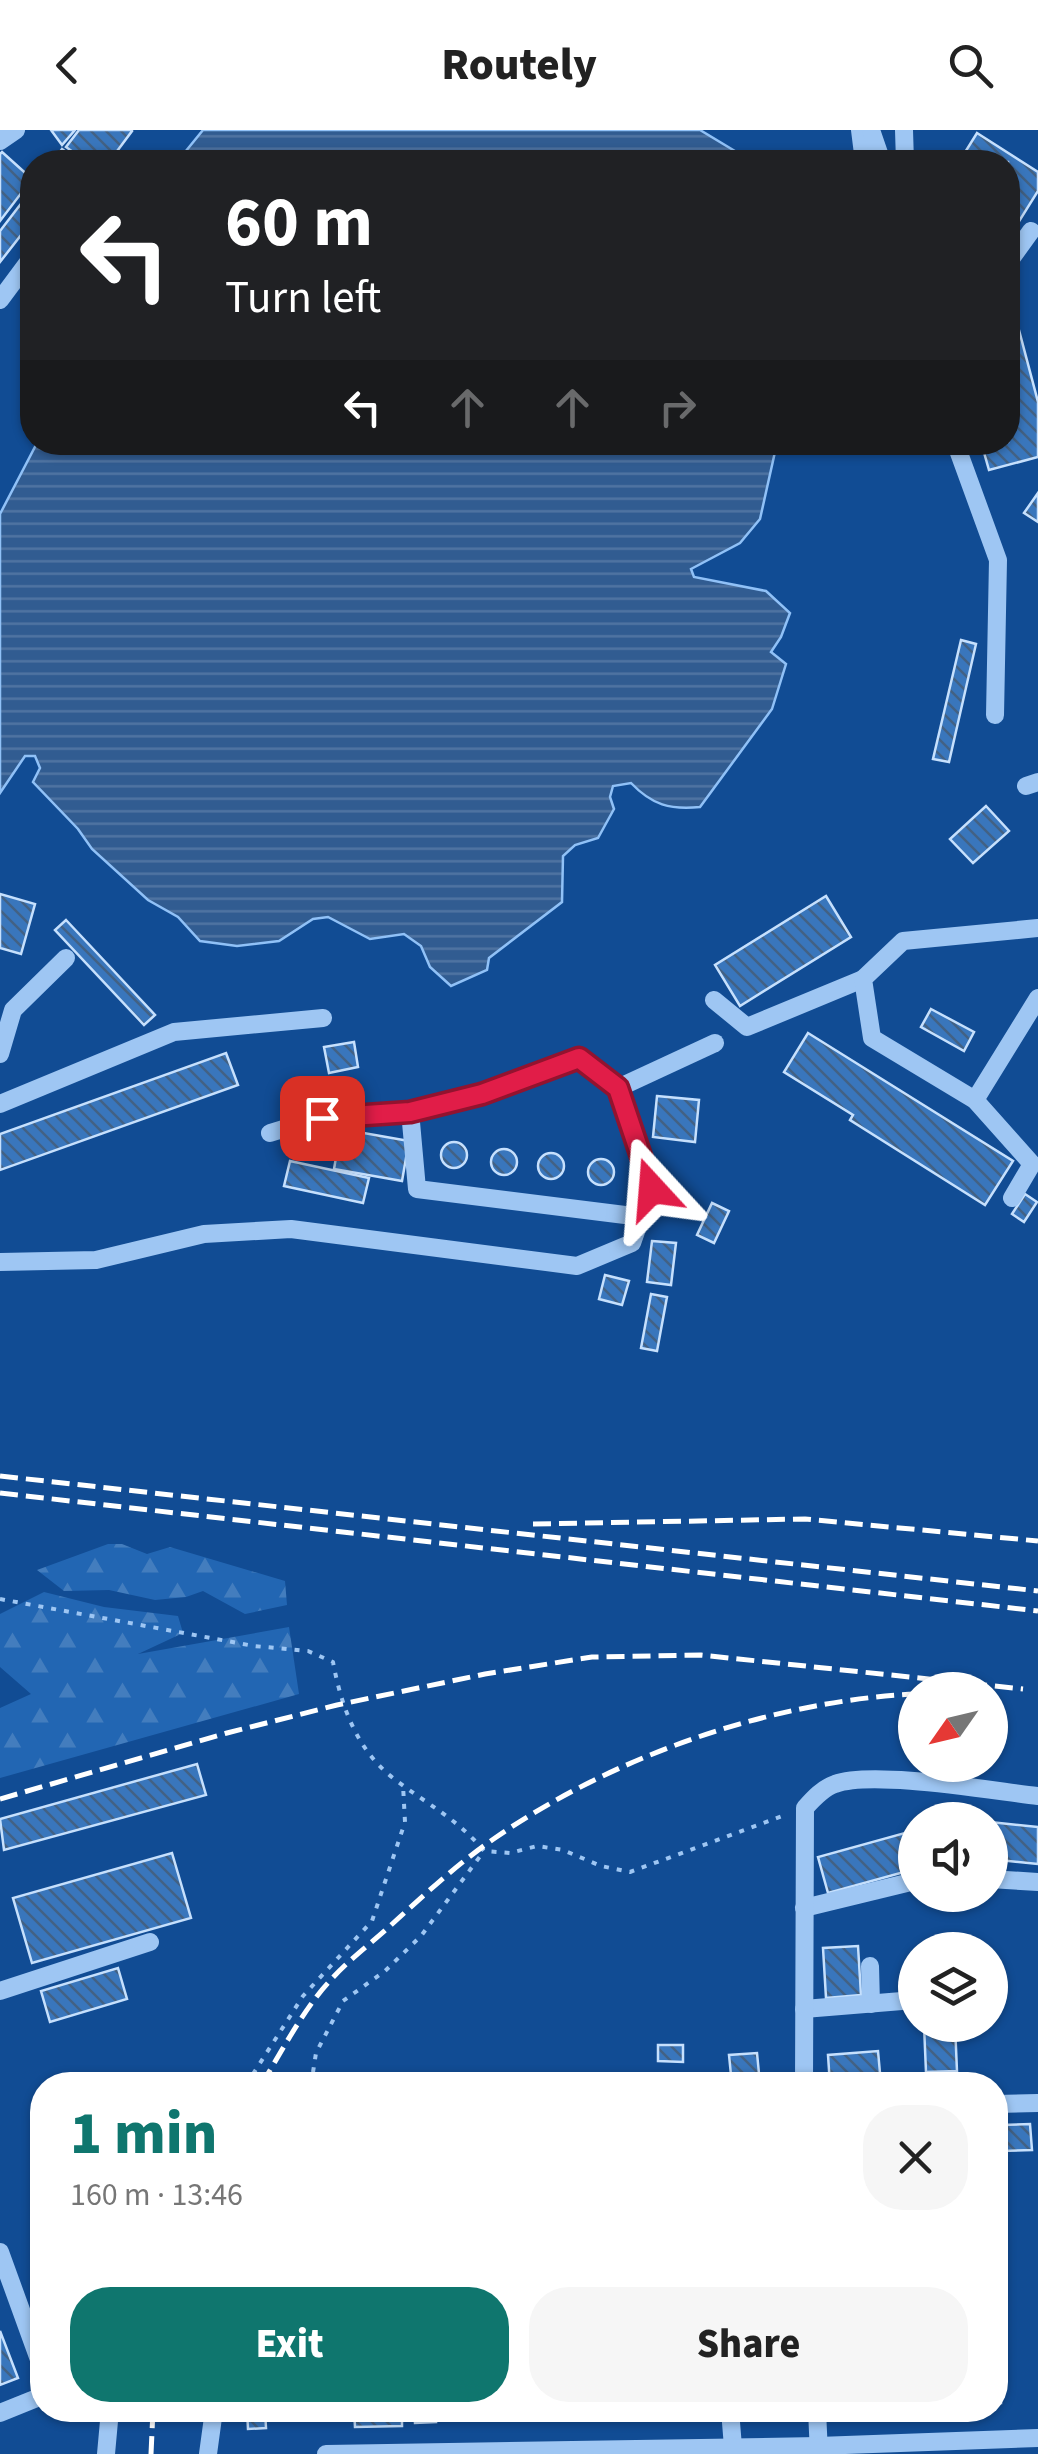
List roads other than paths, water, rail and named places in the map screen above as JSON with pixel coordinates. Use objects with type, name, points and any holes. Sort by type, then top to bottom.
[{"type":"street","points":[[0,141],[16,130]]},
{"type":"street","points":[[1020,246],[1031,231]]},
{"type":"street","points":[[2,293],[20,272]]},
{"type":"street","points":[[960,455],[998,560],[995,715]]},
{"type":"street","points":[[714,1000],[747,1028],[864,979],[903,941],[1038,928]]},
{"type":"street","points":[[0,1054],[13,1010],[66,958]]},
{"type":"street","points":[[864,979],[872,1038],[975,1100],[1032,1164],[1012,1198]]},
{"type":"street","points":[[975,1100],[1038,998]]},
{"type":"street","points":[[0,1104],[174,1032],[323,1018]]},
{"type":"street","points":[[618,1088],[715,1043]]},
{"type":"street","points":[[0,1262],[96,1260],[204,1234],[291,1229],[577,1266],[632,1242],[652,1189],[618,1088],[579,1058],[482,1094],[410,1112],[322,1118],[270,1133]]},
{"type":"street","points":[[410,1112],[417,1190],[641,1218]]},
{"type":"street","points":[[804,2072],[804,1808],[836,1783],[880,1780],[1038,1796]]},
{"type":"street","points":[[1008,1880],[1038,1882]]},
{"type":"street","points":[[804,1908],[898,1885]]},
{"type":"street","points":[[0,1991],[150,1942]]},
{"type":"street","points":[[870,1966],[871,2004]]},
{"type":"street","points":[[804,2009],[898,2002]]},
{"type":"street","points":[[1008,2103],[1038,2102]]},
{"type":"street","points":[[0,2252],[30,2335]]},
{"type":"street","points":[[0,2413],[30,2401]]},
{"type":"street","points":[[106,2454],[109,2422]]},
{"type":"street","points":[[208,2454],[212,2422]]},
{"type":"street","points":[[731,2422],[733,2447]]},
{"type":"street","points":[[817,2422],[818,2450]]},
{"type":"street","points":[[326,2454],[952,2447],[1038,2438]]},
{"type":"railway","points":[[0,1476],[1038,1591]]},
{"type":"railway","points":[[0,1493],[1038,1611]]},
{"type":"railway","points":[[533,1524],[805,1519],[1038,1541]]},
{"type":"railway","points":[[0,1799],[337,1705],[485,1674],[592,1657],[701,1655],[1023,1689]]},
{"type":"railway","points":[[269,2072],[310,2006],[342,1968],[467,1859],[541,1809],[642,1758],[696,1738],[805,1708],[898,1696]]},
{"type":"railway","points":[[151,2454],[152,2422]]}]
